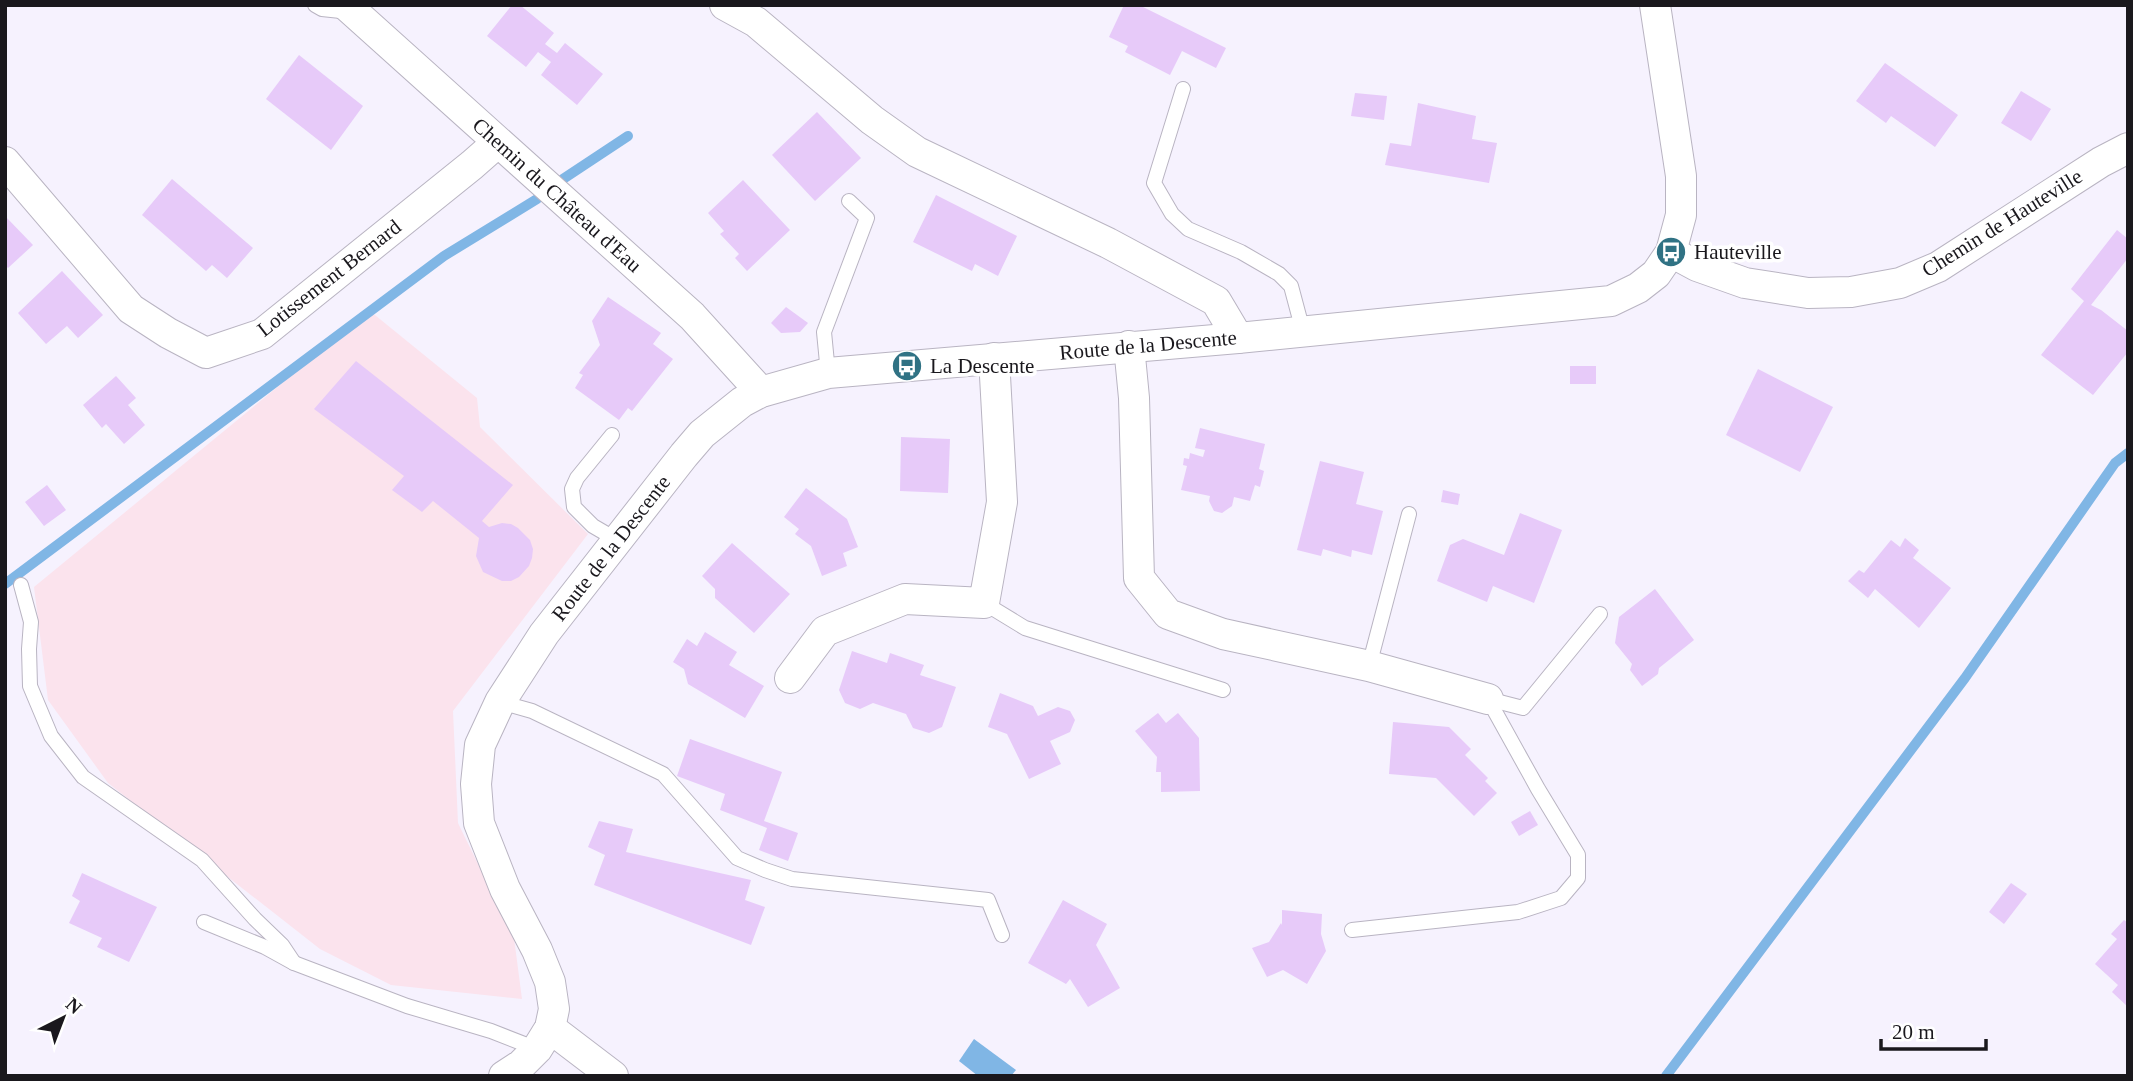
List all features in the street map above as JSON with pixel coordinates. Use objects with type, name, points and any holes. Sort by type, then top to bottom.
[{"type":"street","points":[[725,5],[756,22],[872,120],[917,152],[1108,243],[1216,301],[1238,338]]},
{"type":"street","name":"Route de la Descente","points":[[544,1038],[554,1009],[550,982],[537,950],[505,889],[479,823],[476,784],[480,745],[500,702],[544,634],[702,434],[742,402],[761,392],[828,373],[1238,338],[1611,300],[1638,288],[1656,274],[1671,251],[1681,215],[1681,176],[1656,5]]},
{"type":"street","name":"Chemin du Château d'Eau","points":[[351,9],[692,316],[761,392]]},
{"type":"street","name":"Lotissement Bernard","points":[[5,162],[131,309],[206,353],[261,334],[497,143]]},
{"type":"street","name":"Chemin de Hauteville","points":[[1671,251],[1697,266],[1745,283],[1808,293],[1851,292],[1900,283],[1938,267],[2101,162],[2128,148]]},
{"type":"street","points":[[1129,346],[1134,398],[1139,578],[1168,614],[1223,634],[1369,666],[1488,699]]},
{"type":"street","points":[[790,678],[825,631],[905,599],[984,603],[1002,502],[994,358]]},
{"type":"street","points":[[504,1076],[521,1065],[544,1038],[598,1070]]},
{"type":"lane","points":[[315,5],[323,9],[351,9]]},
{"type":"lane","points":[[1184,89],[1154,183],[1172,214],[1188,229],[1241,252],[1279,274],[1291,286],[1303,331]]},
{"type":"lane","points":[[828,373],[824,332],[867,218],[849,201]]},
{"type":"lane","points":[[612,435],[577,478],[572,489],[574,507],[593,526],[617,540]]},
{"type":"lane","points":[[1369,666],[1409,514]]},
{"type":"lane","points":[[21,584],[31,622],[30,687],[51,736],[83,777],[202,860],[282,945],[294,963]]},
{"type":"lane","points":[[984,603],[1024,628],[1223,690]]},
{"type":"lane","points":[[1488,699],[1522,708],[1600,614]]},
{"type":"lane","points":[[1352,930],[1518,912],[1561,898],[1578,878],[1578,856],[1488,699]]},
{"type":"lane","points":[[500,702],[532,711],[663,774],[737,858],[792,879],[988,900],[1002,935]]},
{"type":"lane","points":[[204,922],[265,947],[294,963],[407,1006],[491,1031],[544,1038]]},
{"type":"shaded area","points":[[370,311],[477,398],[480,427],[588,534],[453,711],[458,823],[514,938],[522,999],[391,985],[320,949],[108,783],[48,700],[34,587]]},
{"type":"water","points":[[974,1039],[1016,1070],[1011,1076],[978,1076],[959,1061]]},
{"type":"building","points":[[512,5],[520,5],[554,33],[545,44],[557,53],[565,43],[603,74],[577,105],[541,75],[551,62],[538,52],[526,67],[487,36]]},
{"type":"building","points":[[1124,5],[1139,5],[1226,48],[1216,68],[1182,51],[1170,75],[1125,52],[1128,46],[1109,37]]},
{"type":"building","points":[[299,55],[363,106],[331,150],[266,99]]},
{"type":"building","points":[[1885,63],[1958,115],[1935,147],[1891,116],[1886,123],[1856,101]]},
{"type":"building","points":[[2021,91],[2051,109],[2031,141],[2001,123]]},
{"type":"building","points":[[1355,93],[1387,96],[1384,120],[1351,116]]},
{"type":"building","points":[[1418,103],[1476,116],[1472,139],[1497,143],[1489,183],[1385,165],[1390,143],[1411,146]]},
{"type":"building","points":[[817,112],[861,158],[815,201],[772,155]]},
{"type":"building","points":[[172,179],[253,248],[227,278],[212,265],[206,271],[142,215]]},
{"type":"building","points":[[743,180],[790,230],[747,271],[735,258],[739,254],[720,234],[724,231],[708,213]]},
{"type":"building","points":[[936,195],[1017,236],[998,276],[975,264],[972,271],[913,242]]},
{"type":"building","points":[[5,216],[33,245],[8,268],[5,265]]},
{"type":"building","points":[[2117,230],[2128,239],[2128,258],[2091,305],[2128,331],[2128,352],[2093,395],[2041,355],[2084,301],[2071,289]]},
{"type":"building","points":[[62,271],[103,315],[78,338],[67,326],[46,344],[18,313]]},
{"type":"building","points":[[608,297],[661,333],[653,344],[673,359],[632,411],[628,408],[619,420],[575,388],[583,375],[579,373],[600,345],[592,321]]},
{"type":"building","points":[[786,307],[808,323],[800,332],[781,333],[771,323]]},
{"type":"building","points":[[356,361],[513,485],[482,521],[489,527],[502,523],[511,524],[530,540],[532,558],[519,577],[502,581],[483,572],[476,556],[479,538],[433,501],[422,512],[392,490],[404,476],[314,409]]},
{"type":"building","points":[[1570,366],[1596,366],[1596,384],[1570,384]]},
{"type":"building","points":[[1758,369],[1833,407],[1800,472],[1726,435]]},
{"type":"building","points":[[116,376],[136,398],[128,405],[145,425],[124,444],[106,424],[102,428],[83,405]]},
{"type":"building","points":[[1200,428],[1265,444],[1259,469],[1264,471],[1260,487],[1255,485],[1250,501],[1234,497],[1232,506],[1222,513],[1214,511],[1209,501],[1210,496],[1181,490],[1187,466],[1183,465],[1184,458],[1189,459],[1190,453],[1203,457],[1205,450],[1195,448]]},
{"type":"building","points":[[901,437],[950,439],[948,493],[900,491]]},
{"type":"building","points":[[1320,461],[1364,472],[1356,504],[1383,511],[1372,555],[1352,550],[1351,557],[1323,549],[1321,556],[1297,550]]},
{"type":"building","points":[[47,485],[66,510],[44,526],[25,502]]},
{"type":"building","points":[[806,488],[847,519],[858,547],[843,553],[847,566],[822,576],[811,546],[795,534],[799,529],[784,517]]},
{"type":"building","points":[[1443,490],[1460,494],[1458,505],[1441,502]]},
{"type":"building","points":[[1520,513],[1562,530],[1534,603],[1493,586],[1487,602],[1437,581],[1450,545],[1463,539],[1504,555]]},
{"type":"building","points":[[1905,538],[1919,550],[1913,558],[1951,588],[1919,628],[1875,589],[1868,598],[1848,581],[1859,570],[1864,573],[1891,540],[1900,547]]},
{"type":"building","points":[[732,543],[790,594],[754,633],[715,598],[715,589],[702,576]]},
{"type":"building","points":[[1655,589],[1694,640],[1659,668],[1658,674],[1642,686],[1630,670],[1632,664],[1615,643],[1619,617]]},
{"type":"building","points":[[705,632],[737,652],[729,665],[764,686],[745,718],[688,684],[684,669],[673,662],[687,639],[697,646]]},
{"type":"building","points":[[852,651],[887,663],[890,653],[924,665],[920,675],[956,687],[942,727],[929,733],[913,728],[906,714],[873,703],[860,709],[845,703],[839,690]]},
{"type":"building","points":[[1000,693],[1033,706],[1038,716],[1058,707],[1070,711],[1075,720],[1070,732],[1050,741],[1061,764],[1029,779],[1007,734],[988,727]]},
{"type":"building","points":[[1158,713],[1166,723],[1178,713],[1199,738],[1200,791],[1161,792],[1161,772],[1156,772],[1157,757],[1135,731]]},
{"type":"building","points":[[1393,722],[1449,727],[1471,749],[1465,755],[1488,778],[1485,781],[1497,793],[1474,816],[1436,778],[1389,774]]},
{"type":"building","points":[[690,739],[782,772],[764,821],[798,833],[788,861],[759,850],[767,828],[720,810],[725,794],[677,776]]},
{"type":"building","points":[[1530,811],[1538,825],[1519,836],[1511,822]]},
{"type":"building","points":[[599,821],[633,829],[626,852],[751,880],[745,900],[765,907],[751,945],[594,885],[605,855],[588,847]]},
{"type":"building","points":[[82,873],[157,907],[129,962],[97,947],[102,938],[69,923],[80,901],[72,896]]},
{"type":"building","points":[[2011,883],[2027,894],[2004,924],[1989,912]]},
{"type":"building","points":[[1063,900],[1107,924],[1096,945],[1120,988],[1088,1007],[1070,979],[1066,984],[1028,963]]},
{"type":"building","points":[[1282,910],[1322,914],[1321,934],[1326,951],[1307,984],[1283,970],[1267,977],[1252,948],[1269,942],[1281,923],[1282,925]]},
{"type":"building","points":[[2124,920],[2128,923],[2128,1007],[2112,992],[2118,985],[2095,964],[2117,939],[2111,934]]},
{"type":"waterway","points":[[563,179],[628,136]]},
{"type":"waterway","points":[[5,584],[444,256],[537,199]]},
{"type":"waterway","points":[[1666,1076],[1965,678],[2115,463],[2128,453]]},
{"type":"place","name":"Hauteville","points":[[1671,252]]},
{"type":"place","name":"La Descente","points":[[907,366]]}]
